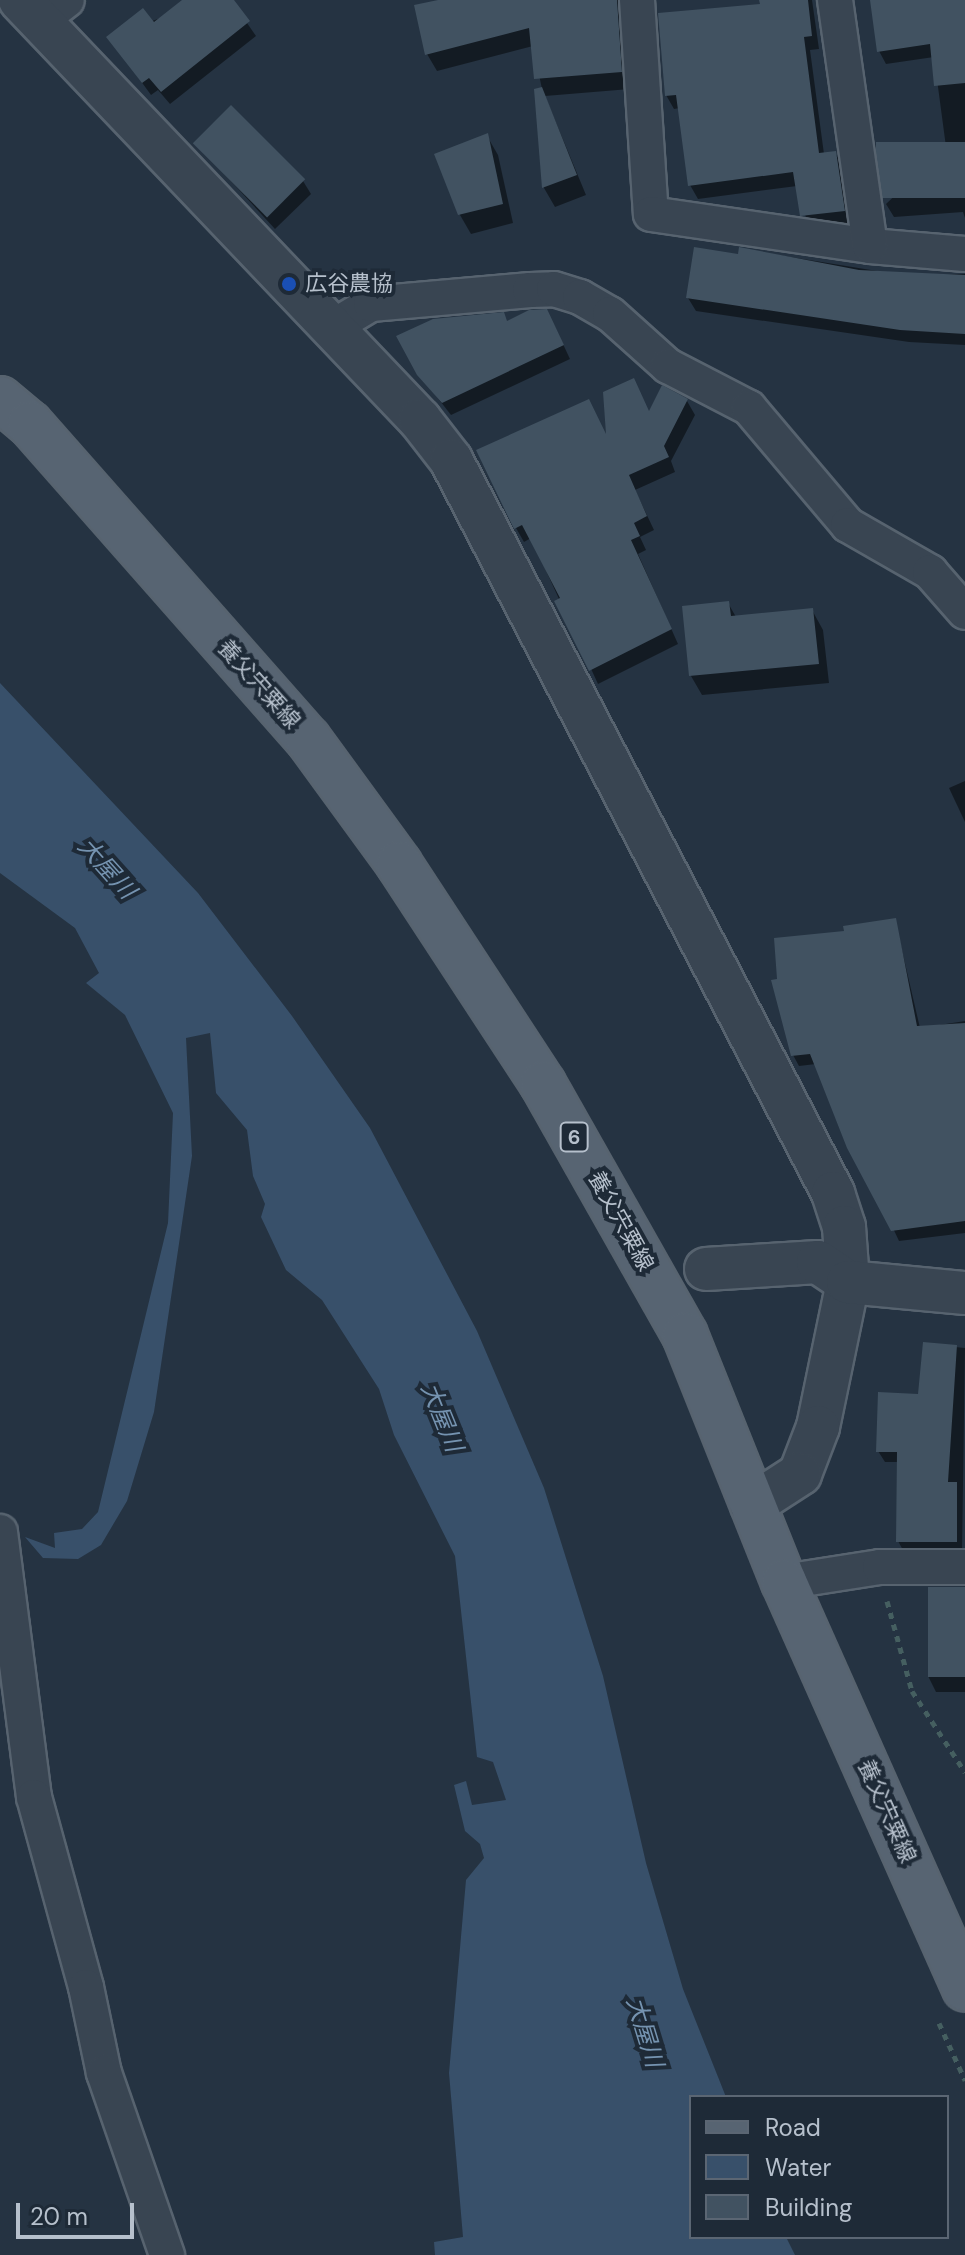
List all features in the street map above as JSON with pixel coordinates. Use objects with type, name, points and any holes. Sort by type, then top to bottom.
[{"type":"main road","name":"養父宍粟線","points":[[0,399],[30,424],[308,739],[399,864],[543,1084],[685,1335],[784,1582],[965,1989]]},
{"type":"street","points":[[637,0],[651,214],[870,246],[965,254]]},
{"type":"street","points":[[835,0],[870,246]]},
{"type":"street","points":[[42,7],[331,328],[420,420],[451,460],[833,1193],[844,1227],[848,1282],[818,1427],[800,1474],[752,1505]]},
{"type":"street","points":[[331,328],[371,304],[530,290],[580,297],[610,314],[668,366],[756,414],[848,525],[930,572],[965,612]]},
{"type":"street","points":[[706,1269],[818,1262],[848,1282],[965,1293]]},
{"type":"street","points":[[0,1532],[34,1797],[86,1987],[104,2073],[167,2255]]},
{"type":"street","points":[[784,1582],[880,1567],[965,1567]]},
{"type":"path","points":[[880,1567],[912,1691],[965,1772]]},
{"type":"water","name":"大屋川","points":[[0,683],[198,893],[292,1016],[370,1128],[477,1331],[544,1488],[603,1676],[646,1863],[683,1989],[725,2095],[689,2095],[689,2239],[787,2239],[795,2255],[435,2255],[434,2242],[463,2237],[449,2073],[466,1880],[484,1858],[480,1844],[465,1831],[454,1785],[466,1781],[472,1805],[506,1800],[493,1762],[477,1757],[455,1556],[394,1435],[379,1389],[322,1300],[286,1270],[261,1217],[265,1204],[253,1176],[247,1130],[216,1093],[210,1033],[186,1038],[192,1156],[154,1412],[127,1501],[101,1545],[78,1559],[43,1558],[25,1537],[55,1548],[54,1533],[82,1529],[98,1512],[168,1223],[173,1113],[125,1015],[86,983],[99,973],[75,928],[0,873]]},
{"type":"building","points":[[182,0],[234,0],[250,21],[161,92],[149,78],[142,83],[106,37],[143,8],[154,22]]},
{"type":"building","points":[[438,0],[617,0],[622,72],[534,79],[529,28],[425,55],[414,5]]},
{"type":"building","points":[[759,0],[808,0],[812,36],[804,37],[819,153],[836,151],[845,211],[800,216],[793,172],[688,186],[676,95],[665,96],[658,13],[760,4]]},
{"type":"building","points":[[870,0],[965,0],[965,83],[934,86],[930,44],[877,52]]},
{"type":"building","points":[[542,87],[577,175],[542,188],[534,89]]},
{"type":"building","points":[[231,105],[305,179],[267,217],[193,143]]},
{"type":"building","points":[[488,133],[503,204],[458,215],[434,154]]},
{"type":"building","points":[[876,142],[965,142],[965,198],[876,198]]},
{"type":"building","points":[[694,247],[738,254],[739,247],[859,270],[965,275],[965,334],[900,330],[686,298]]},
{"type":"building","points":[[547,309],[564,345],[442,403],[417,375],[396,336],[433,319],[504,312],[507,321],[529,310]]},
{"type":"building","points":[[634,378],[649,411],[662,385],[688,399],[664,446],[669,457],[629,475],[647,516],[634,523],[640,536],[631,540],[672,629],[589,671],[554,601],[560,598],[522,525],[514,529],[476,450],[589,399],[606,434],[603,392]]},
{"type":"building","points":[[729,601],[731,616],[813,608],[819,664],[689,676],[682,606]]},
{"type":"building","points":[[896,918],[917,1026],[965,1023],[965,1221],[891,1231],[847,1148],[810,1054],[791,1056],[771,980],[777,979],[774,938],[844,931],[843,926]]},
{"type":"building","points":[[923,1342],[957,1345],[948,1482],[957,1482],[957,1542],[896,1542],[897,1452],[876,1452],[878,1392],[918,1394]]},
{"type":"building","points":[[928,1587],[965,1587],[965,1677],[928,1677]]},
{"type":"place","name":"広谷農協","points":[[289,284]]}]
